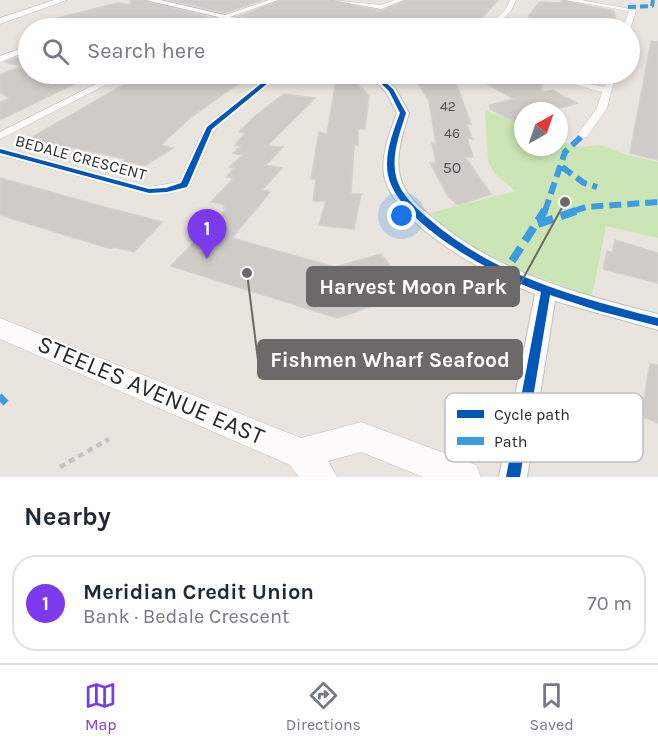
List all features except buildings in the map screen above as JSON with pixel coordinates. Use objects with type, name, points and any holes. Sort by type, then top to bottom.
[{"type":"main road","points":[[0,21],[63,0]]},
{"type":"main road","name":"STEELES AVENUE EAST","points":[[0,328],[310,465],[361,437],[464,477]]},
{"type":"street","points":[[150,0],[232,18]]},
{"type":"street","points":[[218,18],[275,0]]},
{"type":"street","points":[[335,0],[381,7],[401,0]]},
{"type":"street","points":[[501,18],[510,10],[513,0]]},
{"type":"street","points":[[568,0],[633,10],[630,18]]},
{"type":"street","points":[[0,60],[18,52]]},
{"type":"street","points":[[0,136],[103,84]]},
{"type":"street","name":"BEDALE CRESCENT","points":[[0,151],[149,191],[166,190],[184,185],[209,128],[264,84]]},
{"type":"street","points":[[384,84],[391,90],[403,113],[392,153],[395,184],[417,214],[473,258],[513,278],[546,291],[658,322]]},
{"type":"street","points":[[581,84],[606,90]]},
{"type":"street","points":[[583,135],[597,119],[606,98],[608,84]]},
{"type":"street","points":[[528,393],[546,291]]},
{"type":"street","points":[[513,477],[516,462]]},
{"type":"path","points":[[60,466],[109,439]]},
{"type":"green space","points":[[485,110],[514,122],[514,156],[568,156],[568,144],[579,147],[601,145],[624,154],[658,162],[658,238],[606,226],[592,296],[506,264],[466,242],[430,213],[515,191],[494,173],[488,160]]},
{"type":"marked path","points":[[628,7],[652,6],[653,0]]},
{"type":"marked path","points":[[512,261],[538,224],[551,199],[565,152],[583,135]]},
{"type":"marked path","points":[[562,167],[584,183],[597,187]]},
{"type":"marked path","points":[[538,224],[586,207],[658,202]]},
{"type":"marked path","points":[[0,402],[5,397]]},
{"type":"cycle path","points":[[0,151],[149,191],[167,190],[184,185],[209,128],[264,84]]},
{"type":"cycle path","points":[[384,84],[391,90],[403,113],[391,158],[392,176],[398,191],[418,214],[460,248],[513,277],[570,298],[658,322]]},
{"type":"cycle path","points":[[528,393],[546,291]]},
{"type":"cycle path","points":[[513,477],[516,462]]},
{"type":"place","name":"Harvest Moon Park","points":[[565,202]]},
{"type":"place","name":"Meridian Credit Union","points":[[207,259]]},
{"type":"place","name":"Fishmen Wharf Seafood","points":[[247,273]]}]
